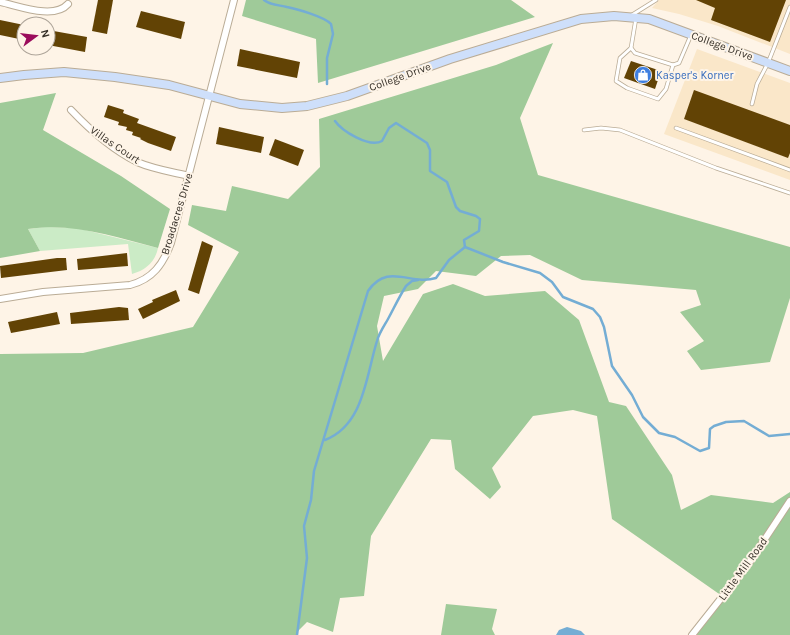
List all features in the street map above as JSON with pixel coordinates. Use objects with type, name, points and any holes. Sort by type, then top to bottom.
[{"type":"main road","name":"College Drive","points":[[0,78],[24,74],[64,72],[115,77],[169,85],[240,104],[282,108],[307,106],[348,96],[450,59],[581,20],[614,16],[650,19],[790,71]]},
{"type":"street","name":"Broadacres Drive","points":[[0,299],[43,292],[130,285],[144,280],[154,272],[166,257],[171,243],[234,0]]},
{"type":"street","points":[[0,2],[52,12],[61,10],[68,4]]},
{"type":"street","name":"Villas Court","points":[[71,110],[92,131],[132,159],[144,164],[188,176]]},
{"type":"street","name":"Little Mill Road","points":[[692,635],[750,563],[788,510],[790,500]]},
{"type":"lane","points":[[656,0],[633,18],[631,48],[635,53],[673,65],[678,63],[692,35]]},
{"type":"lane","points":[[752,104],[757,84],[768,63],[790,7]]},
{"type":"lane","points":[[786,18],[790,20]]},
{"type":"lane","points":[[631,48],[620,58],[616,81],[628,88],[658,99],[666,89],[673,65]]},
{"type":"lane","points":[[584,130],[601,128],[620,130],[716,168],[790,193]]},
{"type":"lane","points":[[676,128],[790,170]]},
{"type":"shaded area","points":[[659,0],[790,0],[790,54],[718,26],[679,14],[652,8]]},
{"type":"shaded area","points":[[697,49],[790,83],[790,180],[664,134]]},
{"type":"green space","points":[[246,0],[511,0],[535,17],[318,83],[316,39],[242,16]]},
{"type":"green space","points":[[553,43],[520,118],[538,175],[790,247],[790,298],[770,362],[701,370],[687,351],[704,341],[680,312],[701,305],[696,290],[582,280],[530,255],[501,256],[476,276],[436,271],[418,289],[384,296],[377,326],[383,361],[423,294],[453,284],[485,296],[545,291],[579,320],[609,402],[626,406],[672,475],[681,510],[711,495],[773,503],[790,492],[790,635],[694,635],[722,596],[612,519],[597,416],[573,410],[533,416],[492,468],[501,487],[490,499],[455,469],[451,440],[431,439],[371,536],[364,596],[340,598],[333,632],[307,622],[298,631],[297,635],[0,635],[0,354],[83,353],[193,327],[239,252],[188,225],[192,205],[226,211],[232,186],[288,199],[320,167],[319,119],[496,65]]},
{"type":"green space","points":[[56,93],[43,130],[121,176],[170,209],[158,248],[94,232],[61,227],[44,227],[28,229],[40,251],[0,258],[0,103]]},
{"type":"green space","points":[[45,227],[77,228],[158,248],[157,253],[146,268],[132,274],[128,244],[40,251],[28,229]]},
{"type":"green space","points":[[446,604],[497,609],[492,629],[495,635],[441,635]]},
{"type":"water","points":[[567,627],[581,631],[585,635],[556,635],[559,630]]},
{"type":"building","points":[[98,0],[113,0],[107,34],[92,31]]},
{"type":"building","points":[[696,0],[786,0],[770,42],[711,20],[715,8]]},
{"type":"building","points":[[141,11],[185,22],[181,39],[136,27]]},
{"type":"building","points":[[0,20],[16,23],[16,38],[0,35]]},
{"type":"building","points":[[56,31],[87,37],[85,52],[56,47]]},
{"type":"building","points":[[240,49],[300,62],[297,78],[237,66]]},
{"type":"building","name":"Kasper's Korner","points":[[631,61],[661,71],[655,89],[624,78]]},
{"type":"building","points":[[694,90],[790,125],[790,153],[788,158],[684,119]]},
{"type":"building","points":[[108,105],[124,110],[123,113],[139,119],[137,123],[176,137],[171,151],[148,143],[140,139],[141,138],[132,135],[133,132],[126,130],[127,127],[118,125],[119,122],[104,117]]},
{"type":"building","points":[[219,127],[264,137],[261,153],[216,144]]},
{"type":"building","points":[[275,139],[304,150],[298,166],[269,155]]},
{"type":"building","points":[[202,241],[213,246],[199,294],[188,290]]},
{"type":"building","points":[[127,253],[128,266],[78,270],[77,259]]},
{"type":"building","points":[[66,258],[67,270],[1,278],[0,266]]},
{"type":"building","points":[[176,290],[180,301],[143,319],[138,309],[153,302],[152,300]]},
{"type":"building","points":[[119,307],[128,308],[129,320],[71,324],[70,313]]},
{"type":"building","points":[[57,312],[60,324],[11,333],[8,322]]},
{"type":"waterway","points":[[264,0],[272,4],[292,8],[310,14],[328,21],[331,24],[333,34],[327,58],[327,84]]},
{"type":"waterway","points":[[335,121],[350,134],[370,142],[377,143],[382,141],[389,128],[396,123],[427,143],[430,150],[430,171],[447,182],[456,207],[460,211],[476,216],[480,219],[479,231],[464,240],[465,247],[503,262],[540,273],[552,282],[563,297],[593,309],[600,317],[604,327],[612,366],[632,395],[643,417],[659,433],[675,437],[700,451],[709,448],[710,429],[726,422],[744,421],[769,436],[790,434]]},
{"type":"waterway","points":[[297,635],[307,558],[304,526],[311,500],[314,471],[368,291],[376,282],[391,276],[426,280],[436,278],[449,260],[465,247]]},
{"type":"waterway","points":[[325,440],[338,433],[348,423],[356,411],[362,398],[380,332],[406,286],[412,281],[418,280]]},
{"type":"place","name":"Kasper's Korner","points":[[643,75]]}]
